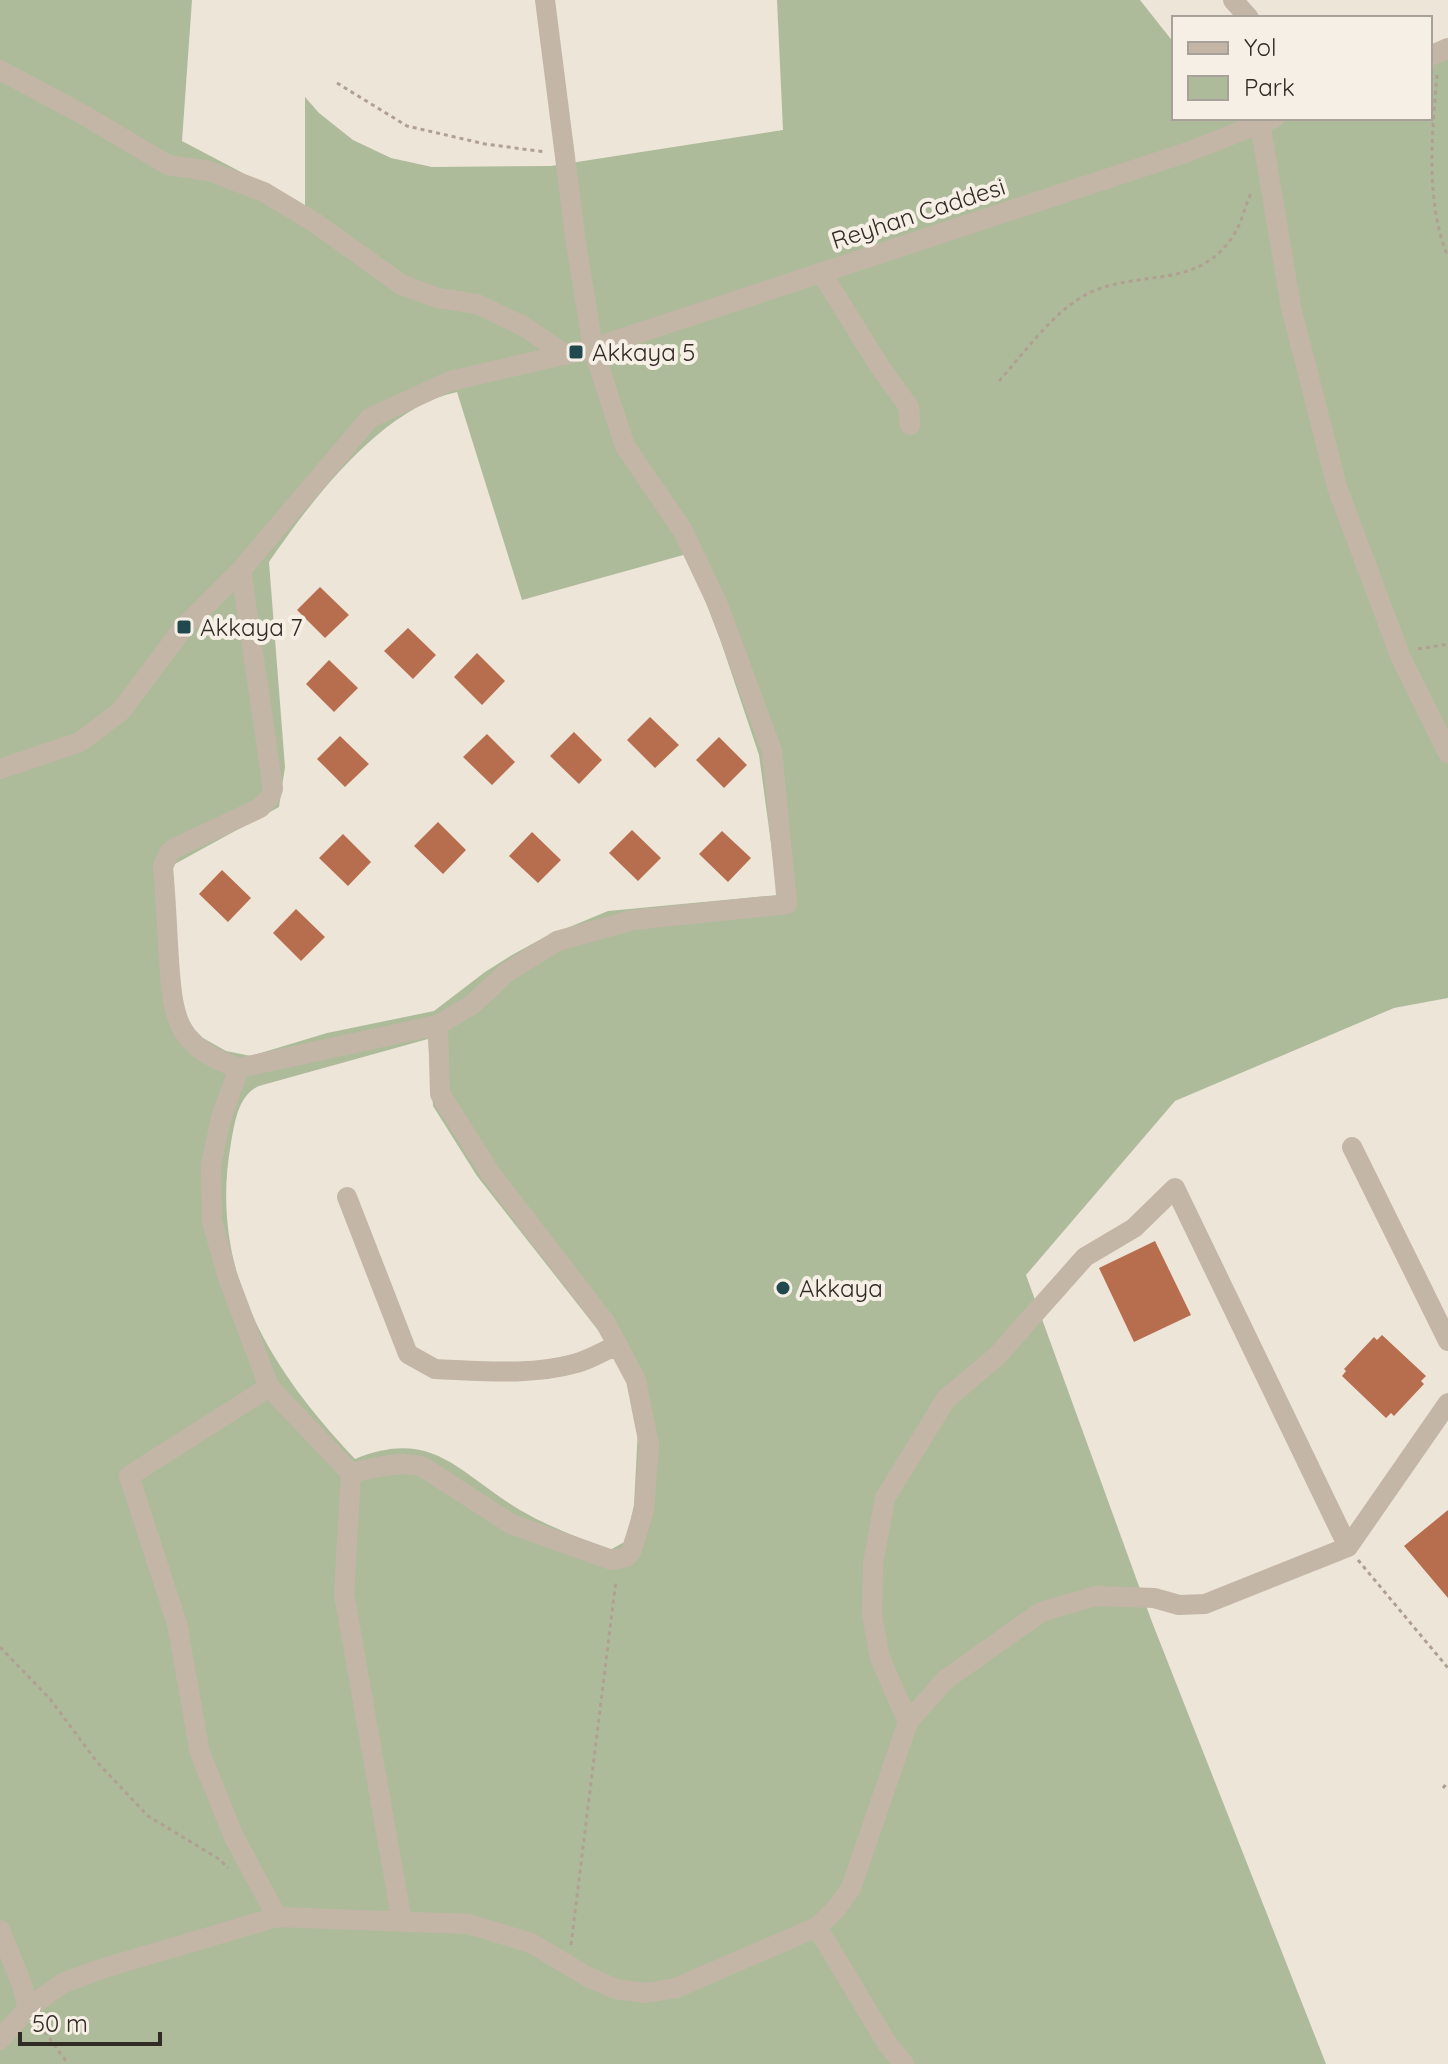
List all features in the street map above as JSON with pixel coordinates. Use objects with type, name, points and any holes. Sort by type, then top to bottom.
[{"type":"street","points":[[241,570],[273,789],[260,808],[175,848],[169,853],[163,867],[172,1007],[182,1028],[197,1047],[217,1060],[239,1068],[438,1025],[473,1004],[506,973],[557,941],[633,920],[787,904],[772,751],[718,605],[689,543],[625,446],[578,352],[564,154],[545,0]]},
{"type":"street","points":[[1233,0],[1247,16]]},
{"type":"street","points":[[0,70],[168,165],[209,171],[264,192],[314,222],[402,285],[438,298],[477,304],[578,352]]},
{"type":"street","points":[[1267,121],[1266,160],[1291,307],[1337,487],[1399,652],[1448,753]]},
{"type":"street","name":"Reyhan Caddesi","points":[[0,769],[80,742],[121,711],[184,627],[241,570],[370,418],[450,381],[578,352],[1188,152],[1267,121]]},
{"type":"street","points":[[821,272],[880,367],[909,407],[910,425]]},
{"type":"street","points":[[351,1473],[411,1463],[423,1467],[511,1524],[612,1560],[619,1560],[631,1552],[644,1510],[649,1445],[636,1380],[605,1322],[491,1174],[440,1094],[438,1025]]},
{"type":"street","points":[[239,1068],[221,1118],[211,1165],[212,1221],[227,1275],[269,1387],[351,1473],[344,1594],[402,1922]]},
{"type":"street","points":[[1352,1147],[1448,1341]]},
{"type":"street","points":[[908,1722],[880,1658],[872,1615],[873,1564],[885,1498],[946,1399],[997,1356],[1085,1257],[1134,1228],[1175,1188],[1348,1547]]},
{"type":"street","points":[[347,1197],[408,1354],[426,1366],[435,1369],[526,1371],[580,1362],[617,1345]]},
{"type":"street","points":[[269,1387],[129,1476],[177,1624],[200,1753],[234,1837],[277,1917]]},
{"type":"street","points":[[0,2040],[28,2008],[63,1983],[277,1917],[468,1924],[531,1943],[616,1989],[646,1993],[676,1988],[817,1927],[836,1909],[851,1888],[908,1722],[945,1680],[1041,1612],[1096,1596],[1154,1598],[1179,1605],[1205,1604],[1348,1547],[1448,1403]]},
{"type":"street","points":[[817,1927],[888,2045],[904,2064]]},
{"type":"street","points":[[0,1930],[28,2008]]},
{"type":"path","points":[[1439,52],[1432,129],[1435,206],[1448,257]]},
{"type":"path","points":[[337,83],[407,126],[485,144],[564,154]]},
{"type":"path","points":[[999,381],[1067,306],[1089,293],[1118,282],[1200,268],[1216,257],[1235,233],[1266,160]]},
{"type":"path","points":[[1399,652],[1448,644]]},
{"type":"path","points":[[1348,1547],[1448,1668]]},
{"type":"path","points":[[568,1965],[619,1560]]},
{"type":"path","points":[[0,1647],[50,1699],[97,1762],[148,1816],[219,1859],[228,1868]]},
{"type":"path","points":[[1443,1788],[1448,1782]]},
{"type":"path","points":[[28,2008],[68,2064]]},
{"type":"green space","points":[[0,0],[192,0],[182,141],[305,206],[305,97],[319,113],[353,140],[391,158],[432,167],[551,166],[783,130],[777,0],[1140,0],[1172,40],[1172,120],[1432,120],[1432,47],[1448,43],[1448,998],[1394,1008],[1175,1101],[1026,1275],[1152,1622],[1326,2064],[0,2064]],"holes":[[[457,392],[522,600],[687,554],[720,639],[759,755],[778,895],[608,911],[543,938],[512,955],[434,1011],[327,1033],[251,1056],[226,1051],[203,1038],[175,998],[173,865],[279,807],[285,767],[269,562],[305,512],[350,460],[375,437],[429,401]],[[428,1039],[433,1106],[477,1176],[605,1339],[632,1394],[638,1429],[634,1505],[626,1541],[610,1550],[531,1516],[444,1459],[426,1452],[406,1448],[355,1459],[297,1390],[272,1353],[252,1315],[238,1276],[229,1234],[226,1190],[234,1126],[246,1096],[259,1086]]]},
{"type":"building","points":[[320,587],[349,615],[325,638],[297,610]]},
{"type":"building","points":[[408,628],[436,655],[413,679],[384,651]]},
{"type":"building","points":[[477,653],[505,681],[482,705],[454,677]]},
{"type":"building","points":[[329,660],[358,688],[334,712],[306,684]]},
{"type":"building","points":[[650,717],[679,745],[655,768],[627,740]]},
{"type":"building","points":[[574,732],[602,760],[579,784],[550,756]]},
{"type":"building","points":[[487,734],[515,762],[492,785],[463,757]]},
{"type":"building","points":[[340,736],[369,764],[345,787],[317,759]]},
{"type":"building","points":[[719,737],[747,765],[724,788],[696,760]]},
{"type":"building","points":[[438,822],[466,850],[443,874],[414,846]]},
{"type":"building","points":[[632,830],[661,858],[638,881],[609,853]]},
{"type":"building","points":[[722,831],[751,858],[728,882],[699,854]]},
{"type":"building","points":[[532,832],[561,860],[538,883],[509,856]]},
{"type":"building","points":[[343,834],[371,862],[348,886],[319,858]]},
{"type":"building","points":[[222,870],[251,898],[228,922],[199,894]]},
{"type":"building","points":[[296,909],[325,937],[301,961],[273,933]]},
{"type":"building","points":[[1155,1241],[1191,1315],[1134,1342],[1099,1268]]},
{"type":"building","points":[[1382,1335],[1426,1376],[1421,1381],[1424,1384],[1394,1416],[1391,1413],[1386,1418],[1342,1376],[1346,1371],[1344,1369],[1374,1337],[1377,1340]]},
{"type":"building","points":[[1448,1510],[1448,1598],[1404,1546]]},
{"type":"place","name":"Akkaya 5","points":[[576,352]]},
{"type":"place","name":"Akkaya 7","points":[[184,627]]},
{"type":"place","name":"Akkaya","points":[[783,1288]]}]
